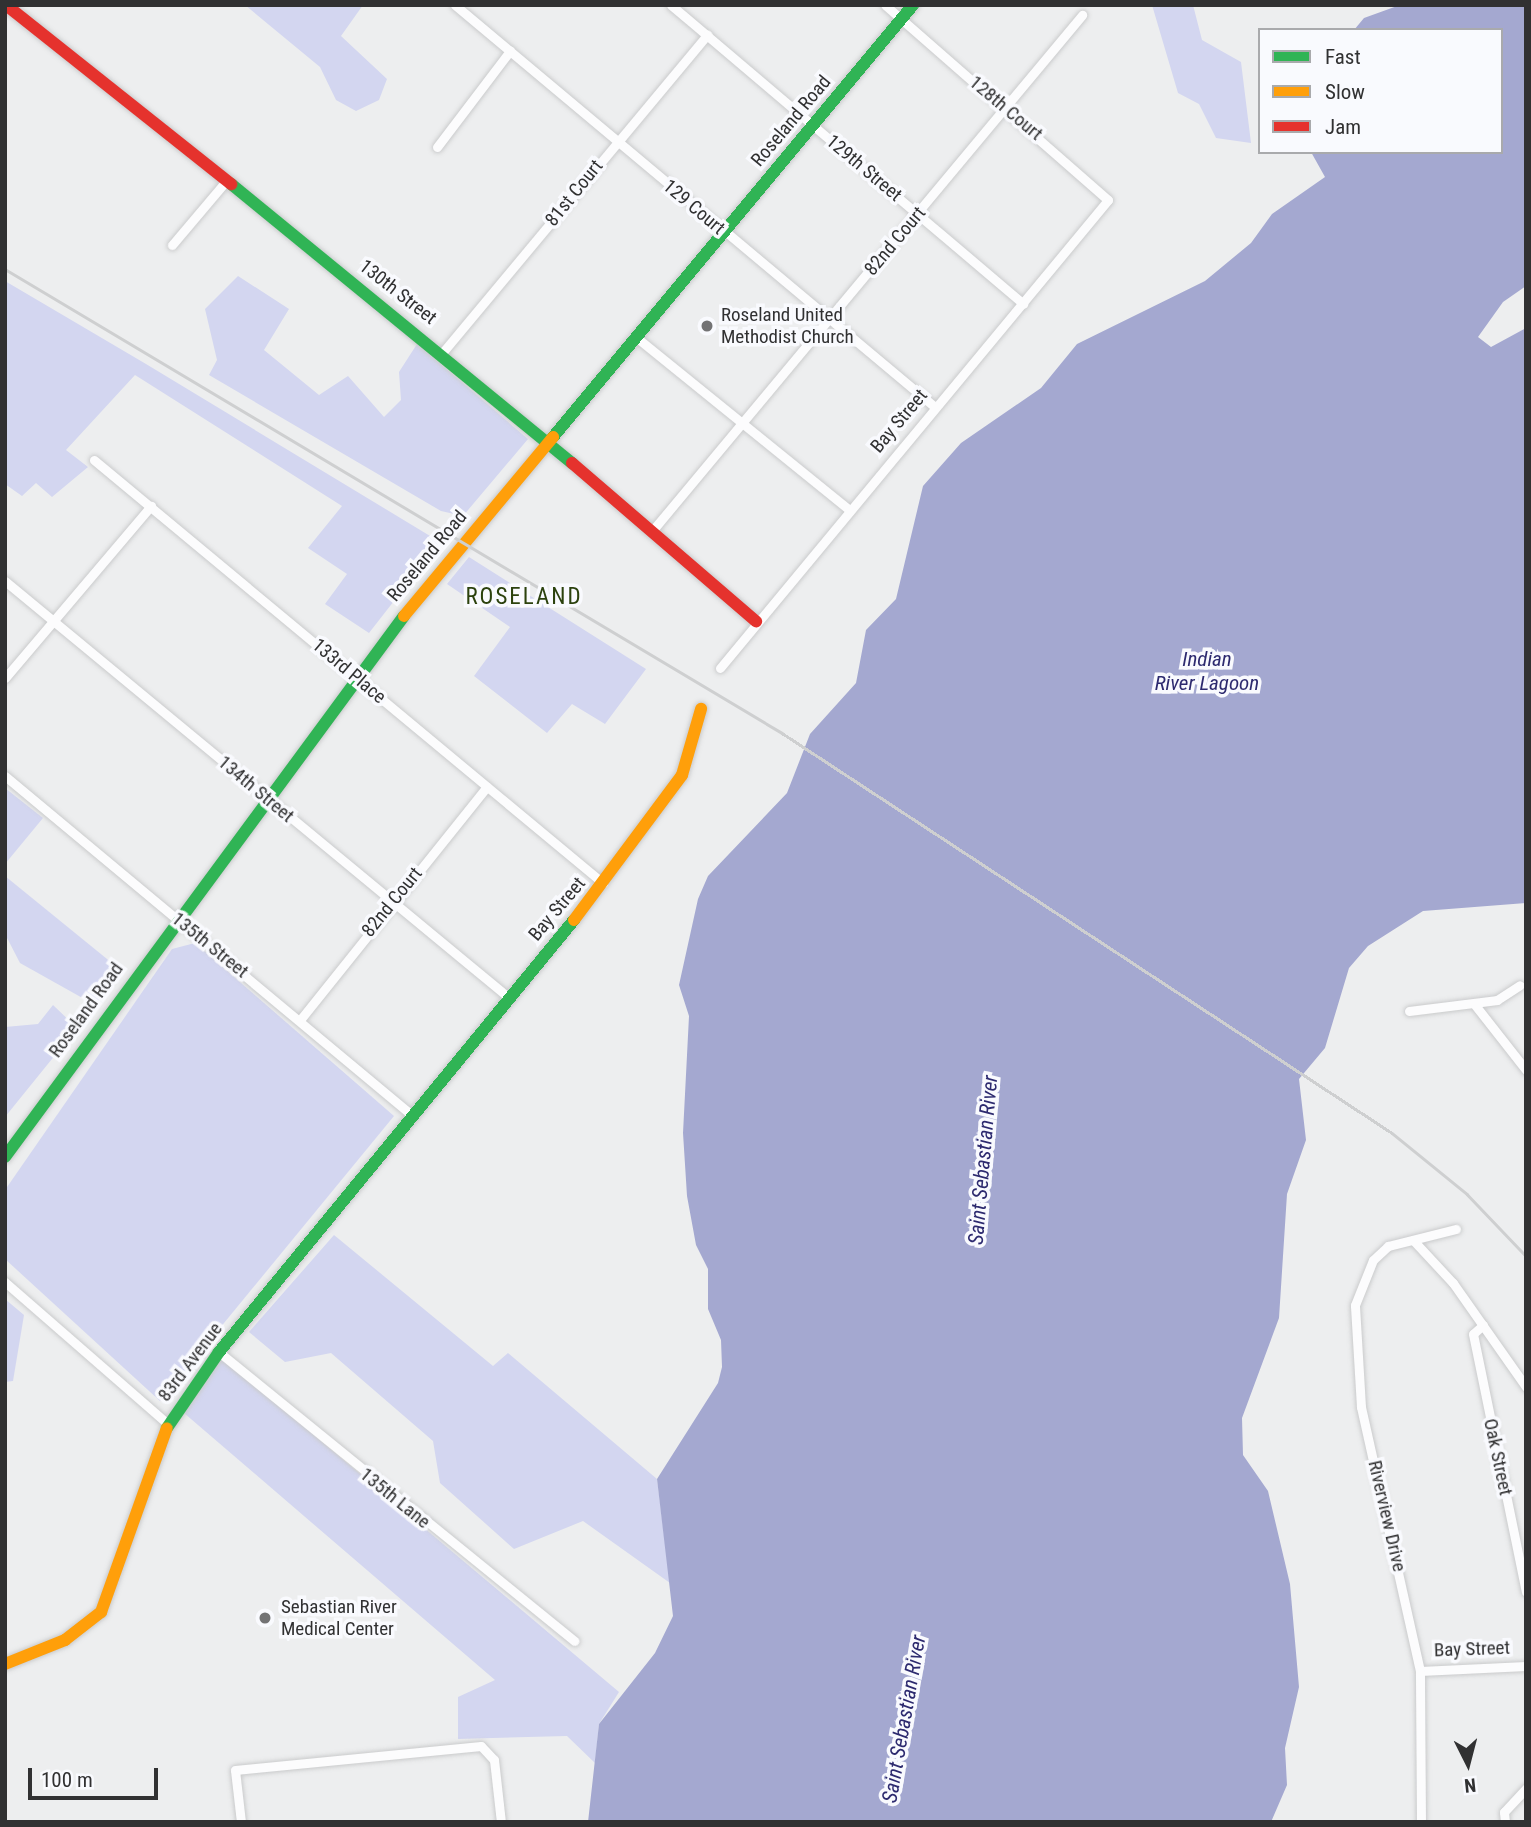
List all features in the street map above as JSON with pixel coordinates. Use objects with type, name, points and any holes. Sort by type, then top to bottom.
[{"type":"street","name":"130th Street","points":[[6,5],[443,352],[756,621]]},
{"type":"street","name":"129 Court","points":[[455,5],[935,407]]},
{"type":"street","name":"129th Street","points":[[671,5],[1024,304]]},
{"type":"street","name":"128th Court","points":[[885,5],[1108,200]]},
{"type":"street","name":"Roseland Road","points":[[5,1157],[355,675],[546,440],[636,337],[913,5]]},
{"type":"street","name":"82nd Court","points":[[652,531],[1008,110],[1082,15]]},
{"type":"street","name":"81st Court","points":[[443,352],[707,35]]},
{"type":"street","points":[[437,146],[510,51]]},
{"type":"street","points":[[172,245],[226,181]]},
{"type":"street","name":"Bay Street","points":[[720,668],[756,621],[1024,304],[1108,200]]},
{"type":"street","points":[[636,337],[741,425],[850,510]]},
{"type":"street","name":"133rd Place","points":[[94,460],[603,883]]},
{"type":"street","points":[[5,678],[151,506]]},
{"type":"street","name":"134th Street","points":[[5,581],[508,996]]},
{"type":"street","name":"Bay Street","points":[[413,1116],[508,996],[603,883],[682,775],[701,709]]},
{"type":"street","name":"135th Street","points":[[5,776],[413,1116]]},
{"type":"street","name":"82nd Court","points":[[300,1020],[391,900],[487,787]]},
{"type":"street","points":[[1409,1011],[1475,1005],[1520,985]]},
{"type":"street","points":[[1475,1005],[1526,1070]]},
{"type":"street","name":"83rd Avenue","points":[[5,1664],[65,1640],[101,1612],[168,1424],[219,1352],[413,1116]]},
{"type":"street","name":"Riverview Drive","points":[[1421,1822],[1420,1671],[1361,1407],[1354,1332],[1355,1305],[1373,1260],[1388,1246],[1456,1229]]},
{"type":"street","points":[[1413,1240],[1453,1283],[1526,1387]]},
{"type":"street","points":[[5,1282],[168,1424]]},
{"type":"street","name":"Oak Street","points":[[1483,1325],[1473,1334],[1526,1592]]},
{"type":"street","name":"135th Lane","points":[[219,1352],[573,1641]]},
{"type":"street","name":"Bay Street","points":[[1420,1671],[1526,1666]]},
{"type":"street","points":[[241,1822],[235,1770],[481,1746],[490,1752],[501,1822]]},
{"type":"street","points":[[1505,1822],[1504,1812],[1526,1788]]},
{"type":"shaded area","points":[[245,5],[363,5],[341,36],[387,79],[379,100],[356,111],[336,100],[320,67]]},
{"type":"shaded area","points":[[1152,5],[1193,5],[1202,40],[1241,62],[1251,143],[1216,138],[1199,104],[1178,93]]},
{"type":"shaded area","points":[[238,276],[289,309],[264,350],[319,395],[348,376],[384,417],[401,400],[399,372],[417,344],[528,439],[463,516],[441,511],[209,375],[217,360],[205,309]]},
{"type":"shaded area","points":[[5,281],[440,542],[369,633],[325,604],[347,574],[308,548],[342,506],[135,375],[66,450],[88,467],[52,497],[36,483],[22,496],[5,484]]},
{"type":"shaded area","points":[[469,557],[646,669],[605,724],[572,704],[547,733],[474,676],[510,627],[447,584]]},
{"type":"shaded area","points":[[5,788],[43,818],[5,864]]},
{"type":"shaded area","points":[[5,876],[123,972],[95,1005],[20,963],[5,934]]},
{"type":"shaded area","points":[[195,943],[394,1116],[160,1401],[5,1259],[5,1190],[172,949]]},
{"type":"shaded area","points":[[53,1005],[77,1028],[5,1117],[5,1027],[38,1024]]},
{"type":"shaded area","points":[[334,1235],[493,1366],[508,1353],[657,1479],[670,1583],[583,1521],[514,1549],[440,1483],[433,1441],[331,1353],[285,1362],[249,1332]]},
{"type":"shaded area","points":[[5,1299],[24,1315],[13,1381],[5,1382]]},
{"type":"shaded area","points":[[221,1357],[619,1692],[599,1724],[595,1763],[567,1736],[458,1739],[458,1697],[495,1680],[184,1413]]},
{"type":"water","name":"Indian River Lagoon","points":[[1400,5],[1526,5],[1526,286],[1503,302],[1478,337],[1491,347],[1526,328],[1526,903],[1423,911],[1368,946],[1349,968],[1325,1048],[1299,1079],[1306,1140],[1287,1194],[1279,1318],[1242,1418],[1243,1455],[1268,1491],[1290,1584],[1299,1687],[1285,1748],[1287,1785],[1271,1822],[588,1822],[599,1724],[655,1653],[673,1616],[657,1479],[718,1383],[722,1367],[721,1340],[708,1309],[708,1269],[696,1245],[687,1196],[683,1133],[689,1016],[679,985],[698,899],[708,876],[787,793],[810,734],[856,683],[866,630],[896,599],[923,486],[961,443],[1041,388],[1077,344],[1205,281],[1251,243],[1272,214],[1325,177],[1312,154],[1503,154],[1503,28],[1356,28],[1364,18]]},
{"type":"railway","points":[[5,269],[782,733],[1392,1133],[1467,1194],[1526,1256]]},
{"type":"traffic: fast","points":[[553,437],[913,5]]},
{"type":"traffic: fast","points":[[231,184],[572,463]]},
{"type":"traffic: fast","points":[[5,1157],[404,616]]},
{"type":"traffic: fast","points":[[167,1428],[219,1352],[574,920]]},
{"type":"traffic: slow","points":[[404,616],[553,437]]},
{"type":"traffic: slow","points":[[574,920],[682,775],[701,709]]},
{"type":"traffic: slow","points":[[5,1664],[65,1640],[101,1612],[167,1428]]},
{"type":"traffic: jam","points":[[6,5],[231,184]]},
{"type":"traffic: jam","points":[[572,463],[756,621]]},
{"type":"place","name":"Roseland United Methodist Church","points":[[707,326]]},
{"type":"place","name":"Sebastian River Medical Center","points":[[265,1618]]},
{"type":"district","name":"ROSELAND","points":[[524,597]]},
{"type":"water label","name":"Saint Sebastian River","points":[[983,1160]]},
{"type":"water label","name":"Saint Sebastian River","points":[[904,1719]]}]
